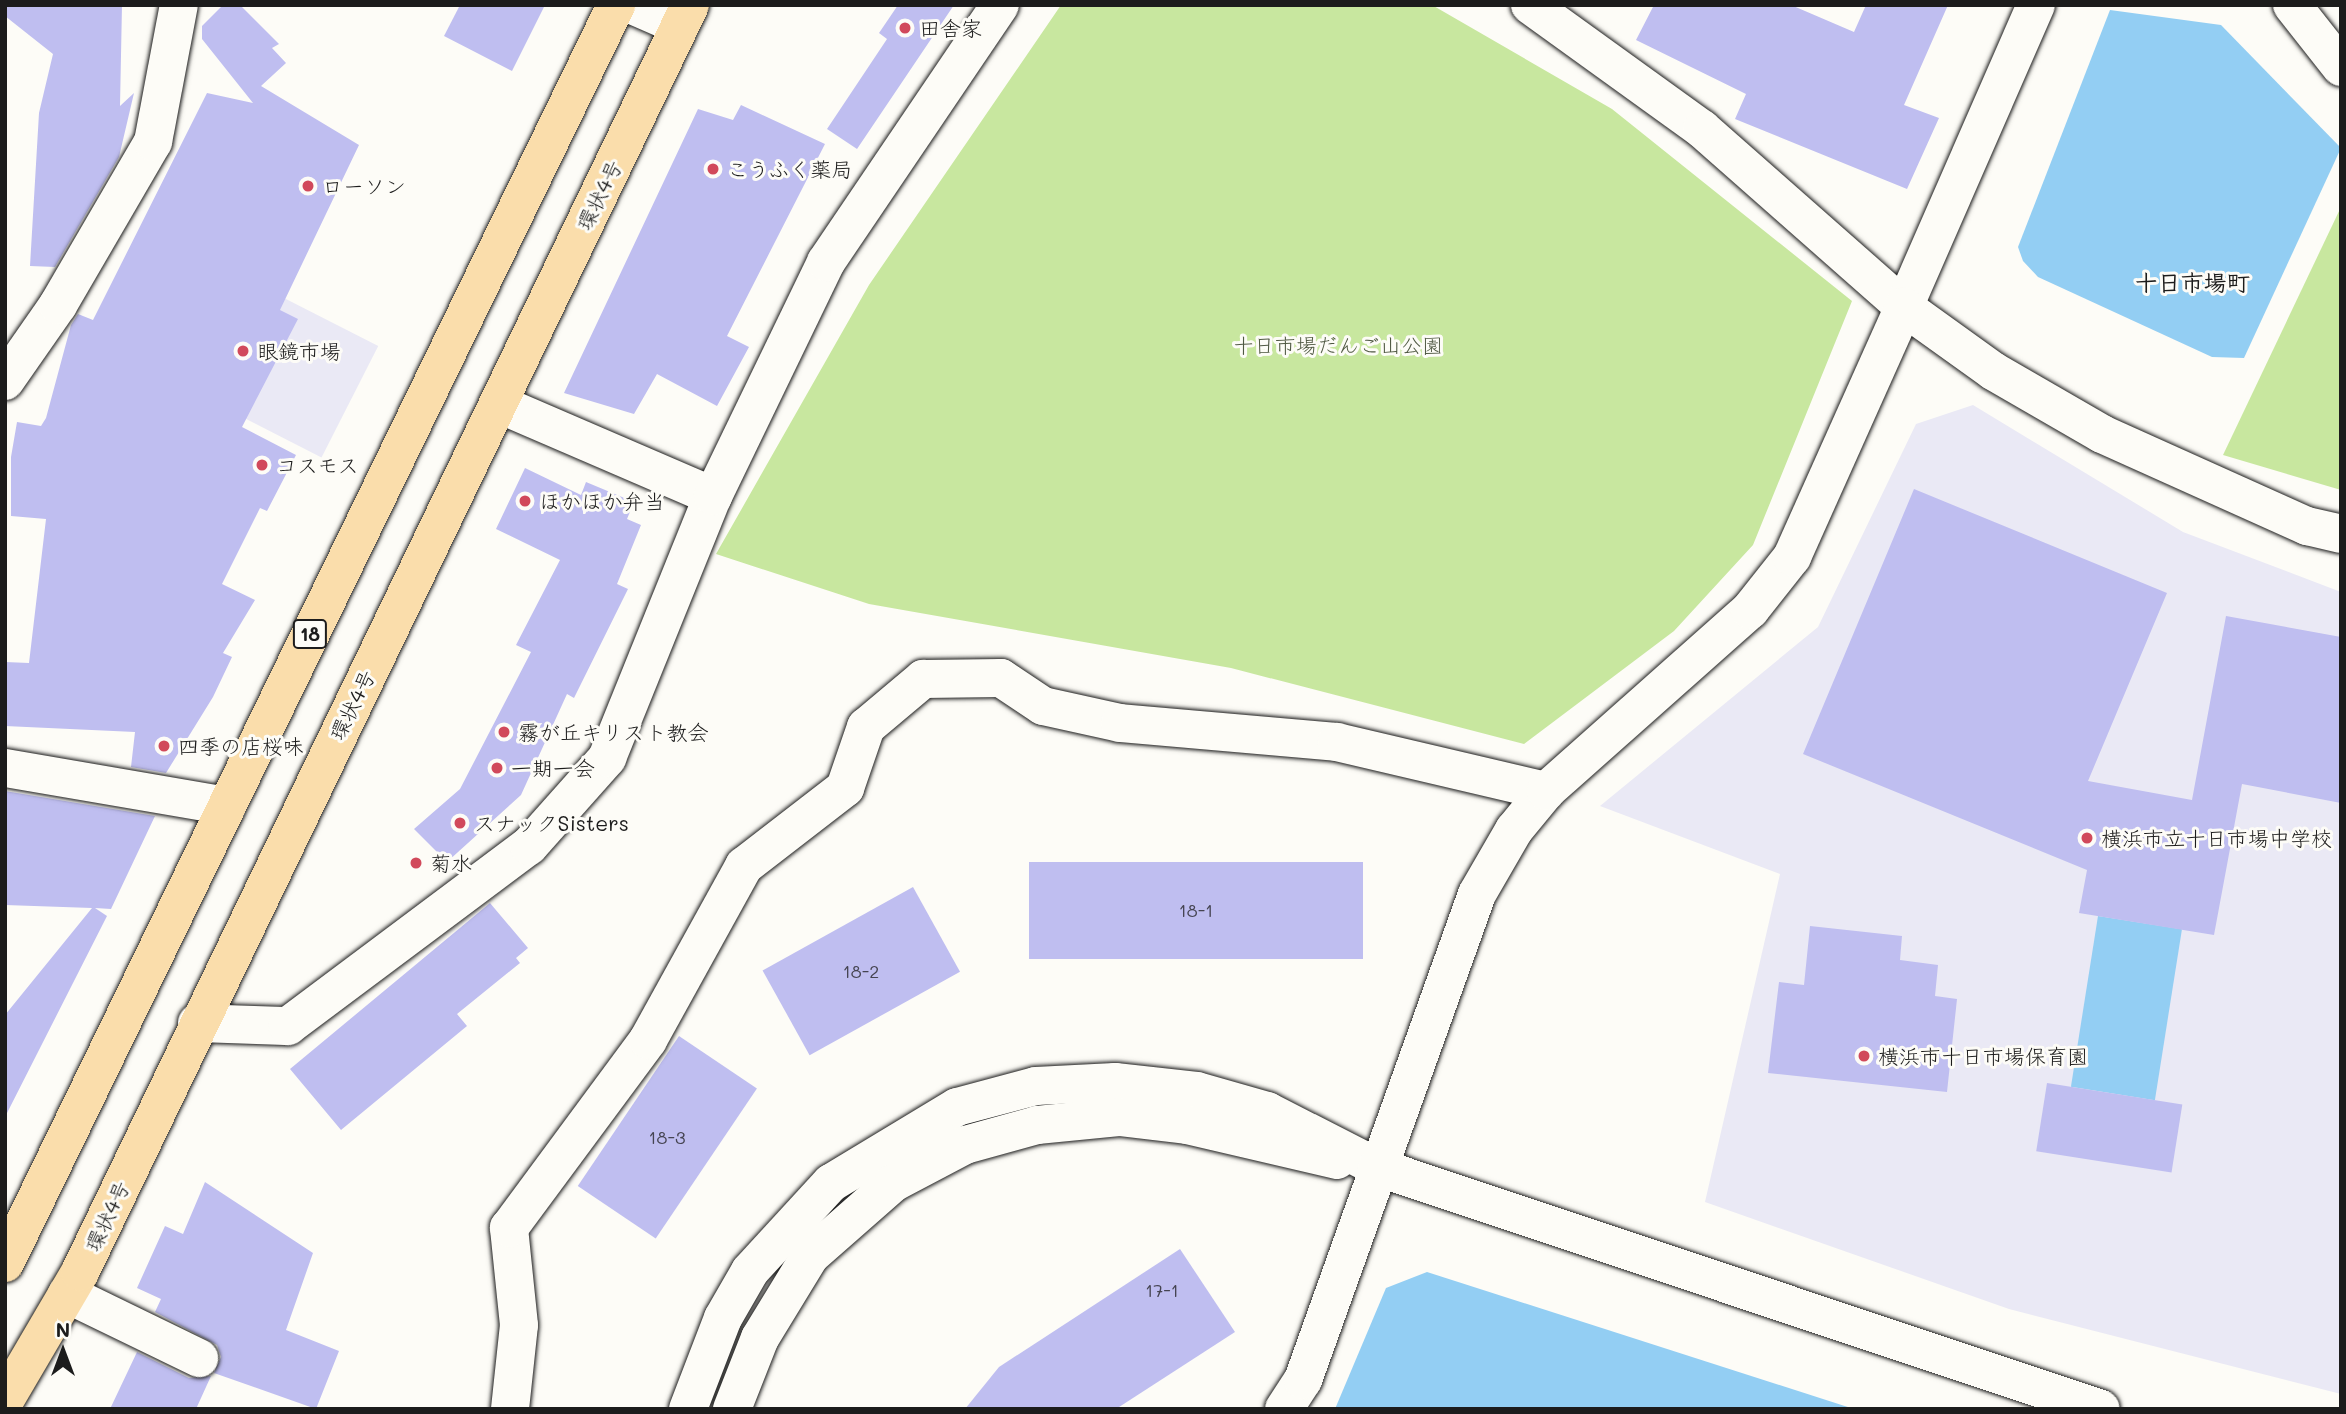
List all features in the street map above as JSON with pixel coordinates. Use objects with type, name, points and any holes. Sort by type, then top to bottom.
[{"type":"main road","name":"18","points":[[5,1263],[616,5]]},
{"type":"main road","name":"環状4号","points":[[5,1400],[67,1294],[685,16]]},
{"type":"street","points":[[5,381],[58,305],[153,142],[179,5]]},
{"type":"street","points":[[632,5],[685,16]]},
{"type":"street","points":[[197,1023],[288,1026],[529,846],[607,758],[713,496],[827,262],[1000,5]]},
{"type":"street","points":[[1530,5],[1702,129],[1904,307],[1993,371],[2102,434],[2307,526],[2341,534]]},
{"type":"street","points":[[1284,1409],[1303,1380],[1377,1167],[1477,894],[1514,830],[1546,792],[1750,610],[1792,557],[2036,5]]},
{"type":"street","points":[[2292,5],[2341,67]]},
{"type":"street","points":[[499,404],[713,496]]},
{"type":"street","points":[[510,1409],[519,1325],[509,1228],[648,1040],[744,866],[845,788],[866,727],[923,679],[1002,678],[1043,706],[1120,723],[1337,742],[1546,792]]},
{"type":"street","points":[[5,768],[227,806]]},
{"type":"street","points":[[688,1409],[723,1318],[782,1229],[852,1168],[957,1107],[1036,1086],[1115,1082],[1197,1091],[1268,1111],[1377,1167]]},
{"type":"street","points":[[732,1409],[760,1338],[810,1256],[893,1183],[965,1145],[1037,1125],[1119,1117],[1187,1125],[1251,1145],[1377,1167],[2101,1409]]},
{"type":"street","points":[[67,1294],[199,1358]]},
{"type":"shaded area","points":[[225,268],[378,346],[322,457],[168,379]]},
{"type":"shaded area","name":"横浜市立十日市場中学校","points":[[1973,405],[2183,532],[2341,592],[2341,1394],[2009,1309],[1705,1202],[1780,874],[1600,806],[1818,627],[1916,424]]},
{"type":"green space","name":"十日市場だんご山公園","points":[[1061,5],[1432,5],[1612,109],[1852,301],[1753,545],[1674,631],[1524,744],[1231,668],[869,604],[716,554],[869,285]]},
{"type":"green space","points":[[2341,207],[2341,490],[2223,455]]},
{"type":"water","points":[[2110,10],[2221,25],[2341,148],[2244,358],[2212,357],[2038,277],[2023,261],[2018,247]]},
{"type":"water","points":[[2098,916],[2182,929],[2155,1100],[2071,1087]]},
{"type":"water","points":[[1427,1272],[1854,1409],[1335,1409],[1386,1288]]},
{"type":"building","points":[[5,5],[122,5],[120,106],[134,93],[119,157],[55,267],[30,266],[39,113],[53,54],[5,16]]},
{"type":"building","points":[[223,5],[240,5],[279,44],[272,48],[286,63],[261,86],[359,145],[280,310],[298,319],[242,427],[296,455],[267,511],[260,508],[222,584],[255,600],[223,653],[232,657],[213,697],[166,773],[131,767],[135,732],[5,726],[5,662],[29,663],[46,519],[11,516],[11,457],[17,422],[41,426],[46,418],[71,325],[78,314],[93,320],[207,93],[253,103],[202,39],[202,26]]},
{"type":"building","points":[[460,5],[545,5],[512,71],[444,36]]},
{"type":"building","points":[[898,5],[954,5],[857,149],[827,129],[887,39],[879,33]]},
{"type":"building","points":[[1654,5],[1791,5],[1854,32],[1866,5],[1948,5],[1904,105],[1939,118],[1907,189],[1735,119],[1746,94],[1636,40]]},
{"type":"building","points":[[741,105],[825,144],[727,336],[749,347],[717,406],[657,374],[634,414],[564,393],[698,109],[733,120]]},
{"type":"building","points":[[525,468],[581,495],[586,482],[634,502],[627,519],[641,525],[617,584],[628,589],[574,698],[567,694],[521,795],[447,862],[414,829],[460,789],[531,652],[516,645],[560,560],[496,529]]},
{"type":"building","points":[[1914,489],[2167,593],[2088,781],[2192,800],[2226,616],[2341,637],[2341,803],[2242,784],[2214,935],[2079,913],[2087,870],[1803,754]]},
{"type":"building","points":[[5,791],[155,816],[111,909],[95,908],[107,916],[5,1117],[5,1015],[92,908],[5,905]]},
{"type":"building","points":[[1029,862],[1363,862],[1363,959],[1029,959]]},
{"type":"building","points":[[913,887],[960,972],[810,1055],[763,970]]},
{"type":"building","points":[[490,903],[528,948],[516,958],[520,963],[457,1014],[467,1026],[341,1130],[290,1069]]},
{"type":"building","points":[[1810,926],[1902,936],[1900,960],[1938,965],[1935,996],[1957,999],[1947,1092],[1768,1073],[1779,982],[1804,985]]},
{"type":"building","points":[[679,1036],[757,1089],[656,1239],[578,1186]]},
{"type":"building","points":[[2047,1083],[2182,1104],[2172,1173],[2036,1151]]},
{"type":"building","points":[[205,1182],[313,1253],[286,1330],[339,1351],[316,1409],[214,1373],[221,1357],[217,1345],[155,1312],[161,1299],[137,1288],[165,1226],[183,1234]]},
{"type":"building","points":[[1180,1249],[1235,1332],[1116,1409],[965,1409],[999,1367]]},
{"type":"building","points":[[137,1352],[189,1378],[211,1376],[196,1409],[110,1409]]},
{"type":"place","name":"田舎家","points":[[905,28]]},
{"type":"place","name":"こうふく薬局","points":[[713,169]]},
{"type":"place","name":"ローソン","points":[[308,186]]},
{"type":"place","name":"眼鏡市場","points":[[243,351]]},
{"type":"place","name":"コスモス","points":[[262,465]]},
{"type":"place","name":"ほかほか弁当","points":[[525,501]]},
{"type":"place","name":"霧が丘キリスト教会","points":[[504,732]]},
{"type":"place","name":"四季の店桜味","points":[[164,746]]},
{"type":"place","name":"一期一会","points":[[497,768]]},
{"type":"place","name":"スナックSisters","points":[[460,823]]},
{"type":"place","name":"横浜市立十日市場中学校","points":[[2087,838]]},
{"type":"place","name":"菊水","points":[[416,863]]},
{"type":"place","name":"横浜市十日市場保育園","points":[[1864,1056]]},
{"type":"district","name":"十日市場町","points":[[2192,282]]}]
